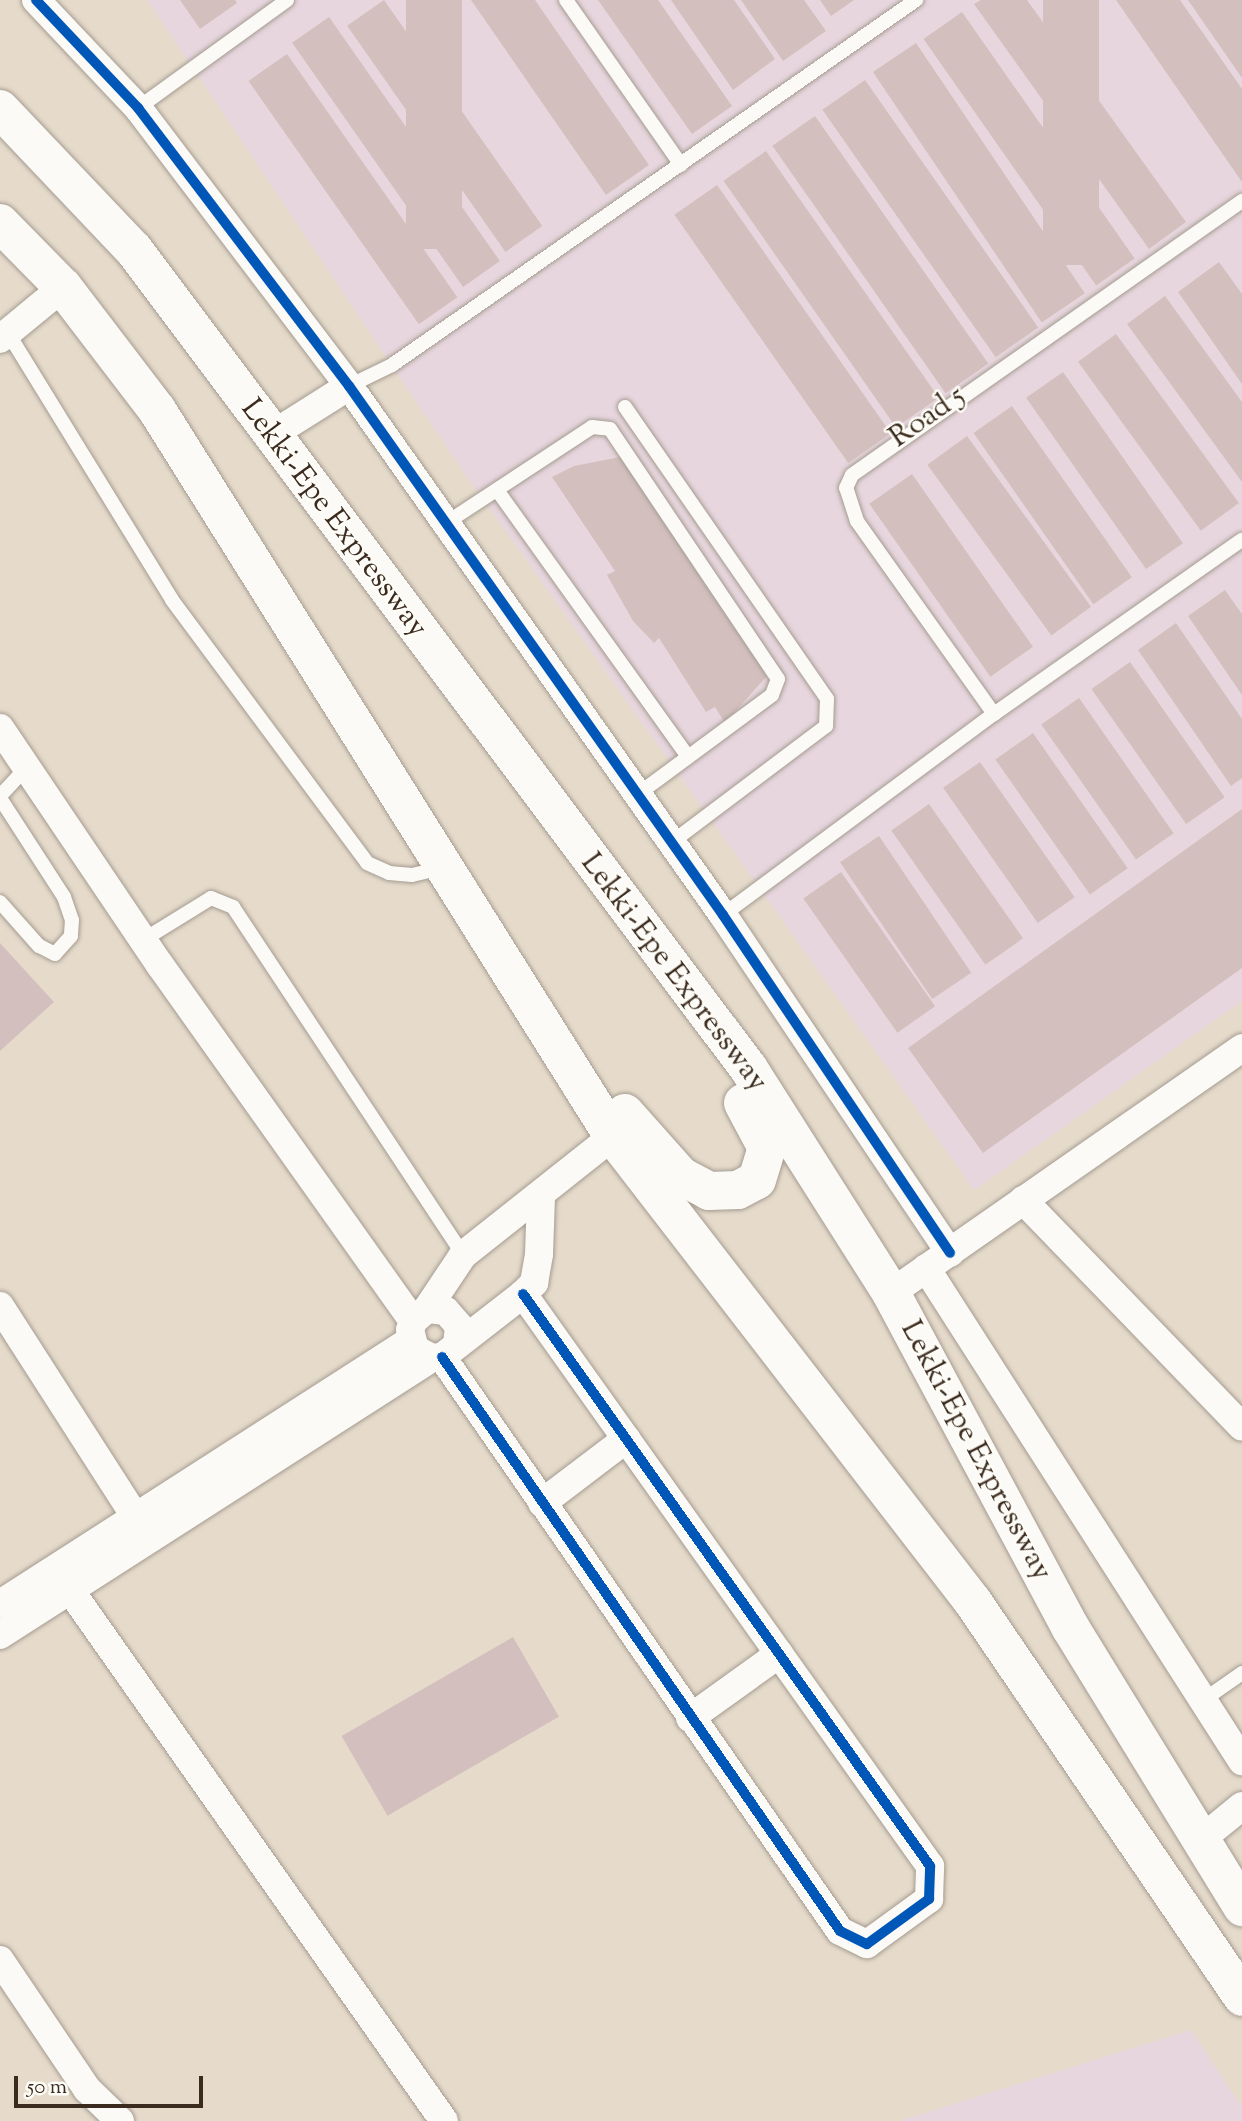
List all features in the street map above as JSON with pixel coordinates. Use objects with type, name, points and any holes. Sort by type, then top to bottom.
[{"type":"highway","name":"Lekki-Epe Expressway","points":[[0,109],[134,250],[270,436],[749,1069],[891,1293],[1070,1627],[1198,1842],[1242,1907]]},
{"type":"highway","points":[[0,223],[63,287],[157,410],[613,1136],[973,1602],[1242,1997]]},
{"type":"highway","points":[[303,641],[366,692],[620,1107],[681,1176],[709,1191],[738,1190],[757,1180],[767,1148],[755,1119],[643,959],[614,894]]},
{"type":"street","points":[[36,0],[138,108],[349,386],[723,915],[950,1253]]},
{"type":"street","points":[[4,336],[63,287]]},
{"type":"street","points":[[270,436],[349,386]]},
{"type":"street","points":[[0,728],[143,940],[417,1323]]},
{"type":"street","points":[[891,1293],[1242,1048]]},
{"type":"street","points":[[523,1294],[930,1866],[929,1899],[867,1944],[840,1931],[542,1503],[444,1353],[415,1349],[417,1323],[463,1255],[541,1196],[613,1136]]},
{"type":"street","points":[[0,1634],[444,1353],[523,1294],[534,1283],[540,1254],[541,1196]]},
{"type":"street","points":[[1023,1200],[1242,1427]]},
{"type":"street","points":[[926,1268],[1242,1761]]},
{"type":"street","points":[[0,1306],[134,1516]]},
{"type":"street","points":[[0,1604],[417,1323],[446,1311],[454,1317],[458,1326],[444,1353]]},
{"type":"street","points":[[542,1503],[626,1440]]},
{"type":"street","points":[[70,1590],[444,2121]]},
{"type":"street","points":[[690,1718],[779,1654]]},
{"type":"street","points":[[1198,1842],[1242,1806]]},
{"type":"street","points":[[0,1960],[87,2089],[120,2121]]},
{"type":"lane","points":[[138,108],[287,0]]},
{"type":"lane","points":[[566,0],[681,165]]},
{"type":"lane","points":[[349,386],[393,365],[916,0]]},
{"type":"lane","name":"Road 5","points":[[994,714],[857,521],[846,488],[852,475],[1242,201]]},
{"type":"lane","points":[[4,336],[172,600],[367,863],[389,873],[412,875],[445,867]]},
{"type":"lane","points":[[625,407],[827,699],[826,726],[671,843]]},
{"type":"lane","points":[[446,523],[592,427],[610,429],[778,679],[772,695],[637,795]]},
{"type":"lane","points":[[497,490],[688,757]]},
{"type":"lane","points":[[723,915],[994,714],[1242,540]]},
{"type":"lane","points":[[0,902],[39,946],[55,954],[71,936],[72,920],[51,873],[0,805],[0,797],[27,767]]},
{"type":"lane","points":[[143,940],[211,898],[233,906],[463,1255]]},
{"type":"lane","points":[[1202,1701],[1242,1674]]},
{"type":"shaded area","points":[[147,0],[1242,0],[1242,1001],[974,1190],[460,467]]},
{"type":"shaded area","points":[[1191,2030],[1242,2107],[1242,2121],[899,2121]]},
{"type":"building","points":[[180,0],[235,0],[237,3],[200,29]]},
{"type":"building","points":[[384,0],[542,226],[505,252],[347,26]]},
{"type":"building","points":[[406,0],[462,0],[462,249],[406,249]]},
{"type":"building","points":[[471,0],[535,0],[649,165],[606,195]]},
{"type":"building","points":[[598,0],[658,0],[732,106],[692,134]]},
{"type":"building","points":[[671,0],[734,0],[775,59],[733,90]]},
{"type":"building","points":[[741,0],[804,0],[826,31],[783,61]]},
{"type":"building","points":[[820,0],[854,0],[831,16]]},
{"type":"building","points":[[981,0],[1027,0],[1186,222],[1149,249],[974,4]]},
{"type":"building","points":[[1043,0],[1099,0],[1099,265],[1043,265]]},
{"type":"building","points":[[1116,0],[1180,0],[1242,89],[1242,182]]},
{"type":"building","points":[[1188,0],[1242,0],[1242,78]]},
{"type":"building","points":[[962,12],[1135,259],[1096,286],[923,39]]},
{"type":"building","points":[[329,17],[500,261],[463,287],[292,43]]},
{"type":"building","points":[[916,43],[1085,293],[1042,322],[873,72]]},
{"type":"building","points":[[287,54],[457,297],[419,324],[248,81]]},
{"type":"building","points":[[865,80],[1038,327],[996,357],[822,110]]},
{"type":"building","points":[[815,116],[988,363],[946,393],[772,146]]},
{"type":"building","points":[[766,151],[939,398],[896,427],[723,181]]},
{"type":"building","points":[[717,185],[891,433],[848,463],[674,215]]},
{"type":"building","points":[[1219,262],[1242,294],[1242,384],[1178,292]]},
{"type":"building","points":[[1165,296],[1242,402],[1242,482],[1127,324]]},
{"type":"building","points":[[1116,334],[1239,503],[1201,531],[1078,362]]},
{"type":"building","points":[[1063,372],[1183,543],[1146,569],[1026,398]]},
{"type":"building","points":[[1012,406],[1132,577],[1093,604],[973,433]]},
{"type":"building","points":[[967,436],[1091,607],[1051,636],[927,465]]},
{"type":"building","points":[[620,457],[767,676],[725,723],[715,707],[706,712],[659,638],[654,643],[633,621],[607,575],[615,571],[552,477],[574,466]]},
{"type":"building","points":[[912,474],[1033,647],[990,677],[869,504]]},
{"type":"building","points":[[1225,590],[1242,614],[1242,695],[1188,616]]},
{"type":"building","points":[[1176,623],[1242,719],[1242,778],[1231,786],[1138,650]]},
{"type":"building","points":[[1130,662],[1225,797],[1186,824],[1091,689]]},
{"type":"building","points":[[1079,698],[1174,833],[1136,860],[1041,724]]},
{"type":"building","points":[[1033,733],[1128,868],[1090,895],[995,759]]},
{"type":"building","points":[[980,762],[1075,897],[1038,923],[943,788]]},
{"type":"building","points":[[929,804],[1023,938],[985,965],[891,830]]},
{"type":"building","points":[[1242,809],[1242,968],[983,1153],[908,1048]]},
{"type":"building","points":[[879,836],[971,973],[932,999],[840,862]]},
{"type":"building","points":[[841,872],[935,1006],[897,1033],[803,898]]},
{"type":"building","points":[[0,943],[54,1002],[0,1051]]},
{"type":"building","points":[[513,1637],[559,1717],[388,1816],[342,1736]]},
{"type":"cycle path","points":[[36,0],[138,108],[349,386],[723,915],[950,1253]]},
{"type":"cycle path","points":[[442,1357],[840,1931],[867,1944],[929,1899],[930,1866],[523,1294]]}]
